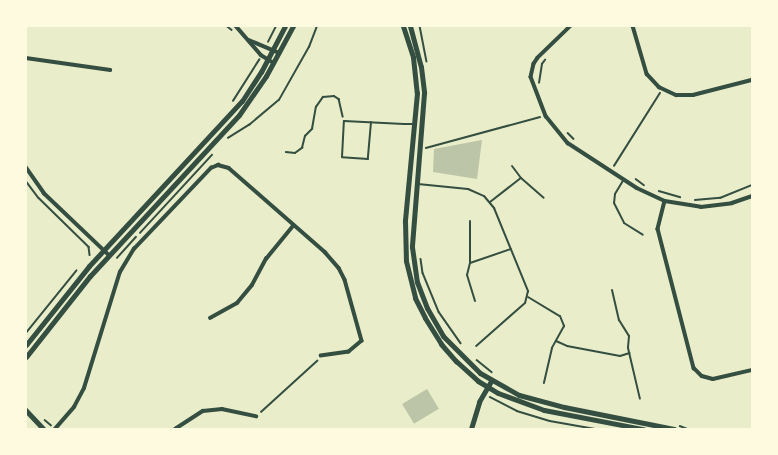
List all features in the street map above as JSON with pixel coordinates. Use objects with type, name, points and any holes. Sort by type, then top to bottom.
[{"type":"main road","points":[[26,345],[62,298],[104,250],[248,94],[268,60],[285,26]]},
{"type":"main road","points":[[26,357],[63,309],[109,255],[239,115],[255,94],[274,63],[293,26]]},
{"type":"main road","points":[[402,26],[416,72],[416,125],[405,221],[409,278],[419,307],[441,344],[466,371],[487,387],[524,404],[643,429]]},
{"type":"main road","points":[[410,26],[424,84],[412,247],[417,282],[427,308],[443,336],[461,356],[491,381],[534,400],[675,427]]},
{"type":"street","points":[[236,26],[261,55],[274,63]]},
{"type":"street","points":[[571,26],[538,58],[532,71],[532,84],[546,116],[568,144],[610,171],[665,201],[701,207],[732,203],[752,196]]},
{"type":"street","points":[[633,26],[644,68],[652,80],[662,89],[676,95],[693,95],[752,80]]},
{"type":"street","points":[[249,40],[279,53]]},
{"type":"street","points":[[26,58],[110,70]]},
{"type":"street","points":[[55,429],[74,407],[84,388],[120,272],[134,249],[211,168],[218,165],[229,168],[293,226],[325,252],[339,268],[360,329],[362,341],[357,348],[349,352],[321,356]]},
{"type":"street","points":[[26,167],[44,193],[109,255]]},
{"type":"street","points":[[665,201],[658,229],[694,368],[707,378],[752,370]]},
{"type":"street","points":[[210,318],[237,303],[252,285],[266,259],[293,226]]},
{"type":"street","points":[[471,429],[479,402],[491,381]]},
{"type":"street","points":[[175,429],[203,411],[222,409],[256,416]]},
{"type":"street","points":[[27,413],[44,429]]},
{"type":"lane","points":[[371,122],[368,159],[342,157],[344,121],[371,122],[416,125]]},
{"type":"lane","points":[[512,166],[521,178],[544,198]]},
{"type":"lane","points":[[490,202],[521,178]]},
{"type":"lane","points":[[624,179],[615,194],[614,203],[624,223],[643,235]]},
{"type":"lane","points":[[417,184],[468,189],[484,196],[490,202],[528,291],[528,297],[525,303],[476,346]]},
{"type":"lane","points":[[470,221],[470,263],[467,275],[475,301]]},
{"type":"lane","points":[[470,263],[511,249]]},
{"type":"lane","points":[[612,290],[619,320],[629,336],[630,353],[640,399]]},
{"type":"lane","points":[[528,297],[560,316],[564,326],[556,341],[544,383]]},
{"type":"lane","points":[[556,341],[567,346],[620,356],[630,353]]},
{"type":"path","points":[[266,47],[276,26]]},
{"type":"path","points":[[420,26],[427,65]]},
{"type":"path","points":[[232,102],[261,55]]},
{"type":"path","points":[[542,90],[539,83],[542,64],[546,58]]},
{"type":"path","points":[[610,171],[662,89]]},
{"type":"path","points":[[286,152],[294,152],[302,148],[305,136],[312,129],[316,107],[323,97],[334,96],[339,99],[344,121]]},
{"type":"path","points":[[424,142],[423,148],[546,116]]},
{"type":"path","points":[[568,133],[578,143]]},
{"type":"path","points":[[607,163],[620,171]]},
{"type":"path","points":[[634,178],[648,186]]},
{"type":"path","points":[[26,181],[39,198],[89,247],[90,255]]},
{"type":"path","points":[[692,200],[720,198],[752,185]]},
{"type":"path","points":[[654,190],[684,198]]},
{"type":"path","points":[[86,260],[99,245]]},
{"type":"path","points":[[420,255],[423,273],[439,312],[463,346]]},
{"type":"path","points":[[26,333],[81,266]]},
{"type":"path","points":[[256,416],[321,356]]},
{"type":"path","points":[[474,357],[497,376]]},
{"type":"path","points":[[675,427],[688,429]]},
{"type":"building","points":[[482,140],[477,179],[433,172],[434,149]]},
{"type":"building","points":[[427,389],[439,409],[414,424],[402,404]]}]
